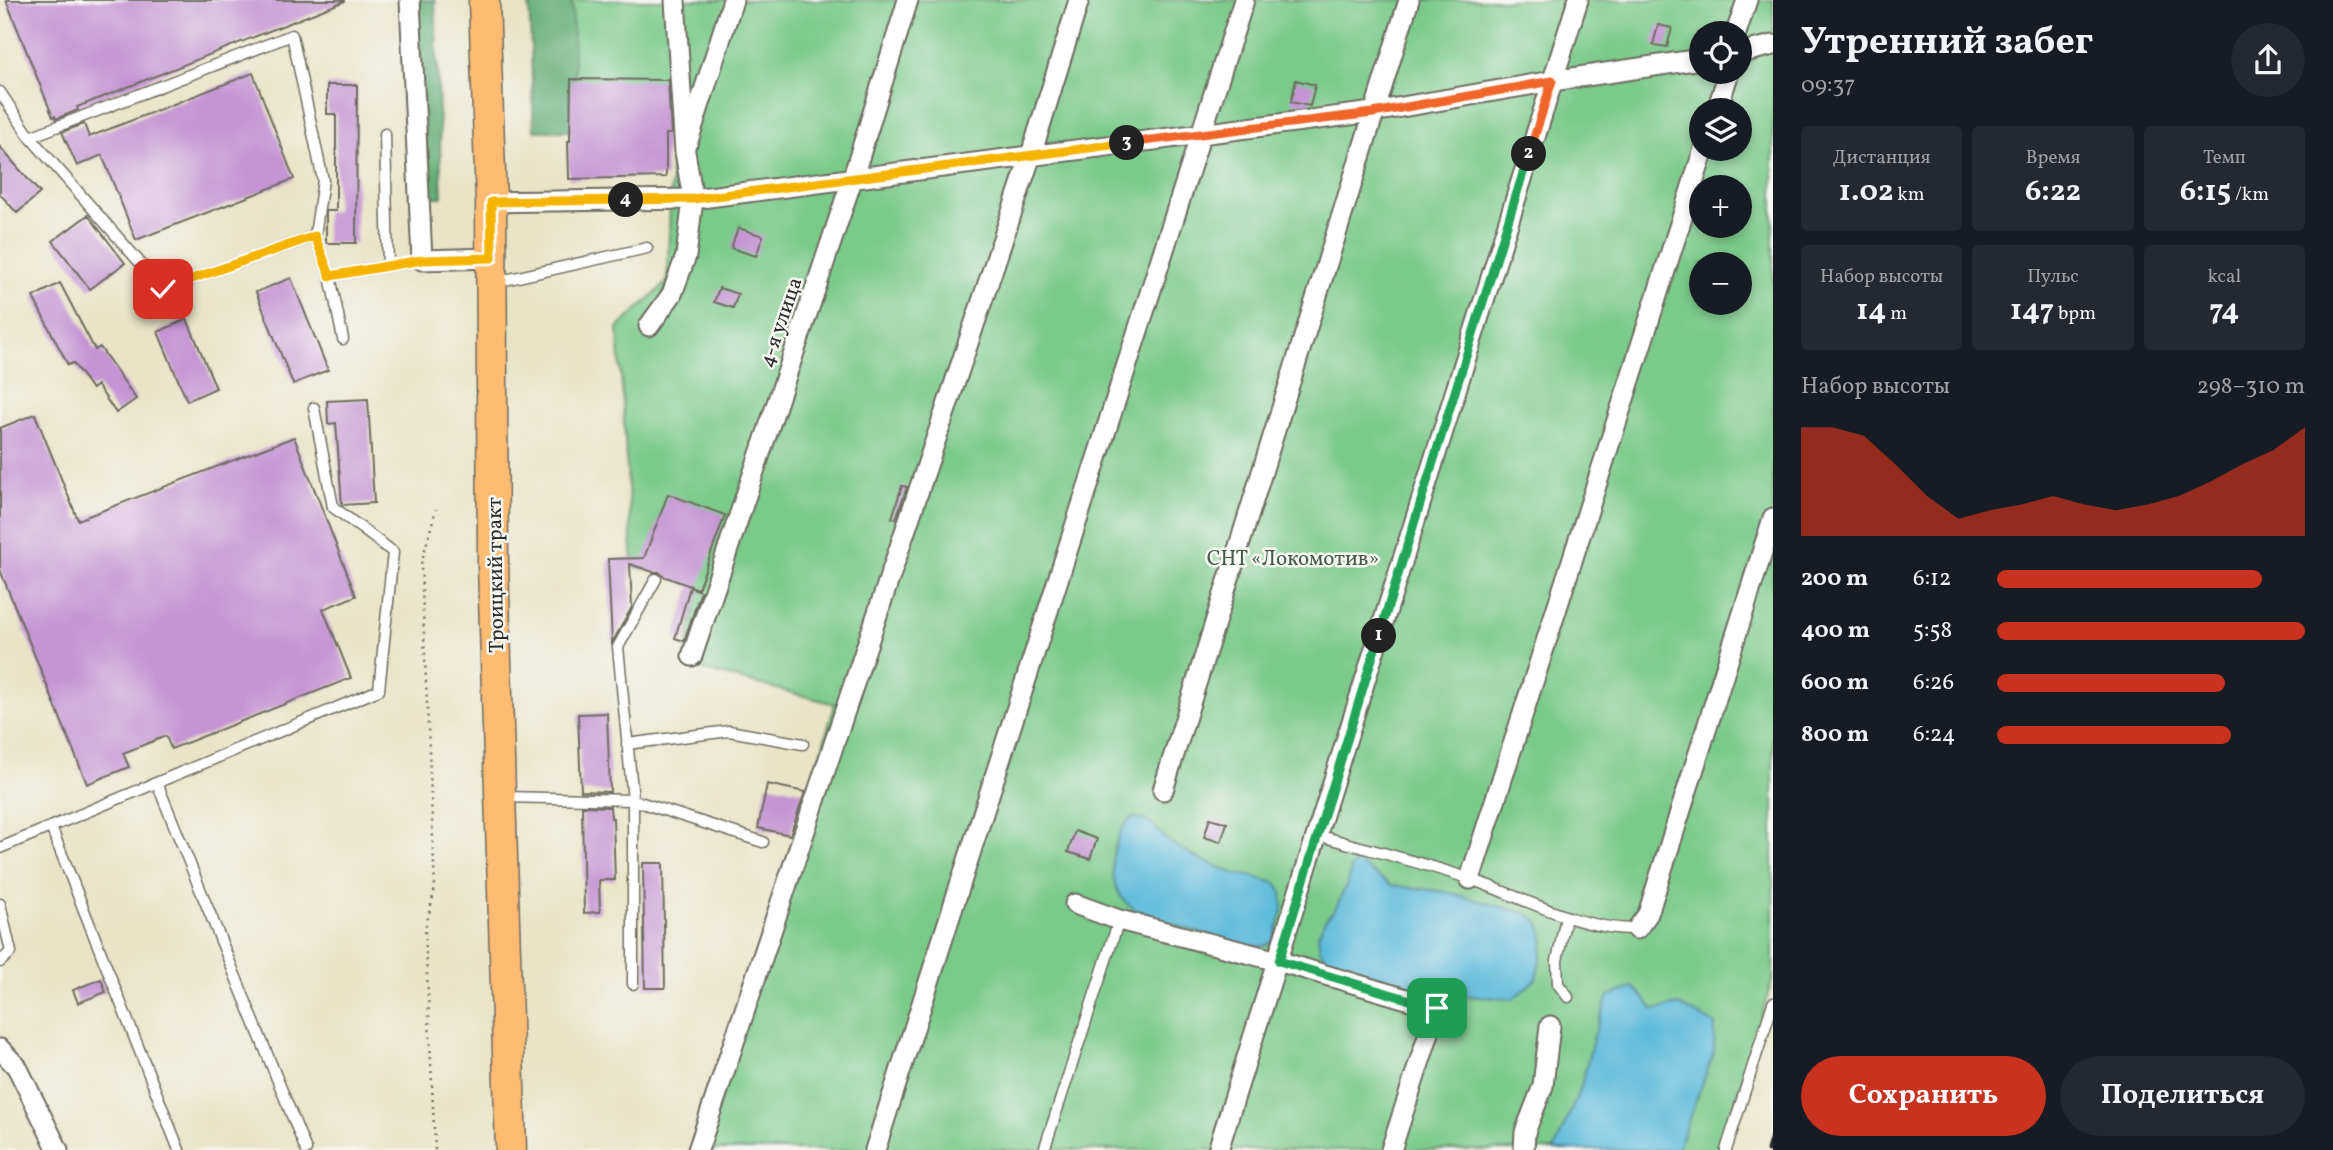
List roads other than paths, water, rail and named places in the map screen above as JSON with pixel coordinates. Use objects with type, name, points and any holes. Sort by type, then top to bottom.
[{"type":"main road","name":"Троицкий тракт","points":[[484,0],[491,202],[493,564],[511,1150]]},
{"type":"street","points":[[410,0],[422,260],[492,270]]},
{"type":"street","points":[[649,326],[672,294],[686,256],[693,199],[685,152],[675,0]]},
{"type":"street","points":[[685,152],[733,0]]},
{"type":"street","name":"4-я улица","points":[[692,656],[853,177],[908,0]]},
{"type":"street","points":[[698,1150],[1031,155],[1079,0]]},
{"type":"street","points":[[875,1150],[1244,0]]},
{"type":"street","points":[[1163,790],[1409,0]]},
{"type":"street","points":[[1218,1150],[1578,0]]},
{"type":"street","points":[[1740,21],[1747,0]]},
{"type":"street","points":[[1752,50],[1773,45]]},
{"type":"street","points":[[491,202],[693,199],[1373,113],[1552,81],[1689,61]]},
{"type":"street","points":[[1470,879],[1700,161]]},
{"type":"street","points":[[1637,929],[1648,914],[1773,518]]},
{"type":"street","points":[[1075,904],[1119,920],[1279,961],[1437,1008],[1391,1150]]},
{"type":"street","points":[[1524,1150],[1525,1132],[1543,1086],[1550,1026]]},
{"type":"street","points":[[0,1049],[17,1067],[58,1150]]},
{"type":"lane","points":[[30,137],[292,35],[323,180],[315,236],[330,276],[344,339]]},
{"type":"lane","points":[[0,92],[30,137],[163,289],[315,236]]},
{"type":"lane","points":[[385,134],[388,266]]},
{"type":"lane","points":[[492,270],[647,248]]},
{"type":"lane","points":[[330,276],[422,260]]},
{"type":"lane","points":[[0,848],[379,690],[393,552],[333,507],[314,408]]},
{"type":"lane","points":[[633,984],[633,800],[618,647],[656,579]]},
{"type":"lane","points":[[627,744],[729,731],[803,744]]},
{"type":"lane","points":[[157,783],[306,1150]]},
{"type":"lane","points":[[501,797],[633,800],[763,842]]},
{"type":"lane","points":[[51,827],[178,1150]]},
{"type":"lane","points":[[1317,835],[1470,879],[1566,917],[1618,930],[1637,929]]},
{"type":"lane","points":[[0,904],[12,952],[0,962]]},
{"type":"lane","points":[[1566,917],[1557,961],[1558,984],[1568,997]]},
{"type":"lane","points":[[1044,1150],[1119,920]]},
{"type":"lane","points":[[1727,1150],[1773,1003]]},
{"type":"water","points":[[1134,817],[1151,823],[1168,841],[1197,858],[1236,874],[1276,883],[1282,892],[1283,910],[1273,942],[1258,946],[1212,936],[1153,917],[1124,901],[1114,880],[1113,855],[1122,830]]},
{"type":"water","points":[[1357,862],[1391,885],[1447,892],[1528,914],[1540,923],[1544,943],[1536,979],[1513,999],[1436,994],[1348,968],[1327,959],[1320,950],[1318,935],[1325,920],[1336,908],[1349,880],[1351,867]]},
{"type":"water","points":[[1634,987],[1654,1010],[1679,1005],[1715,1024],[1714,1053],[1677,1150],[1554,1150],[1581,1087],[1593,1039],[1608,996]]},
{"type":"railway","points":[[1768,1150],[1773,1133]]},
{"type":"park label","name":"СНТ «Локомотив»","points":[[1293,558]]}]
